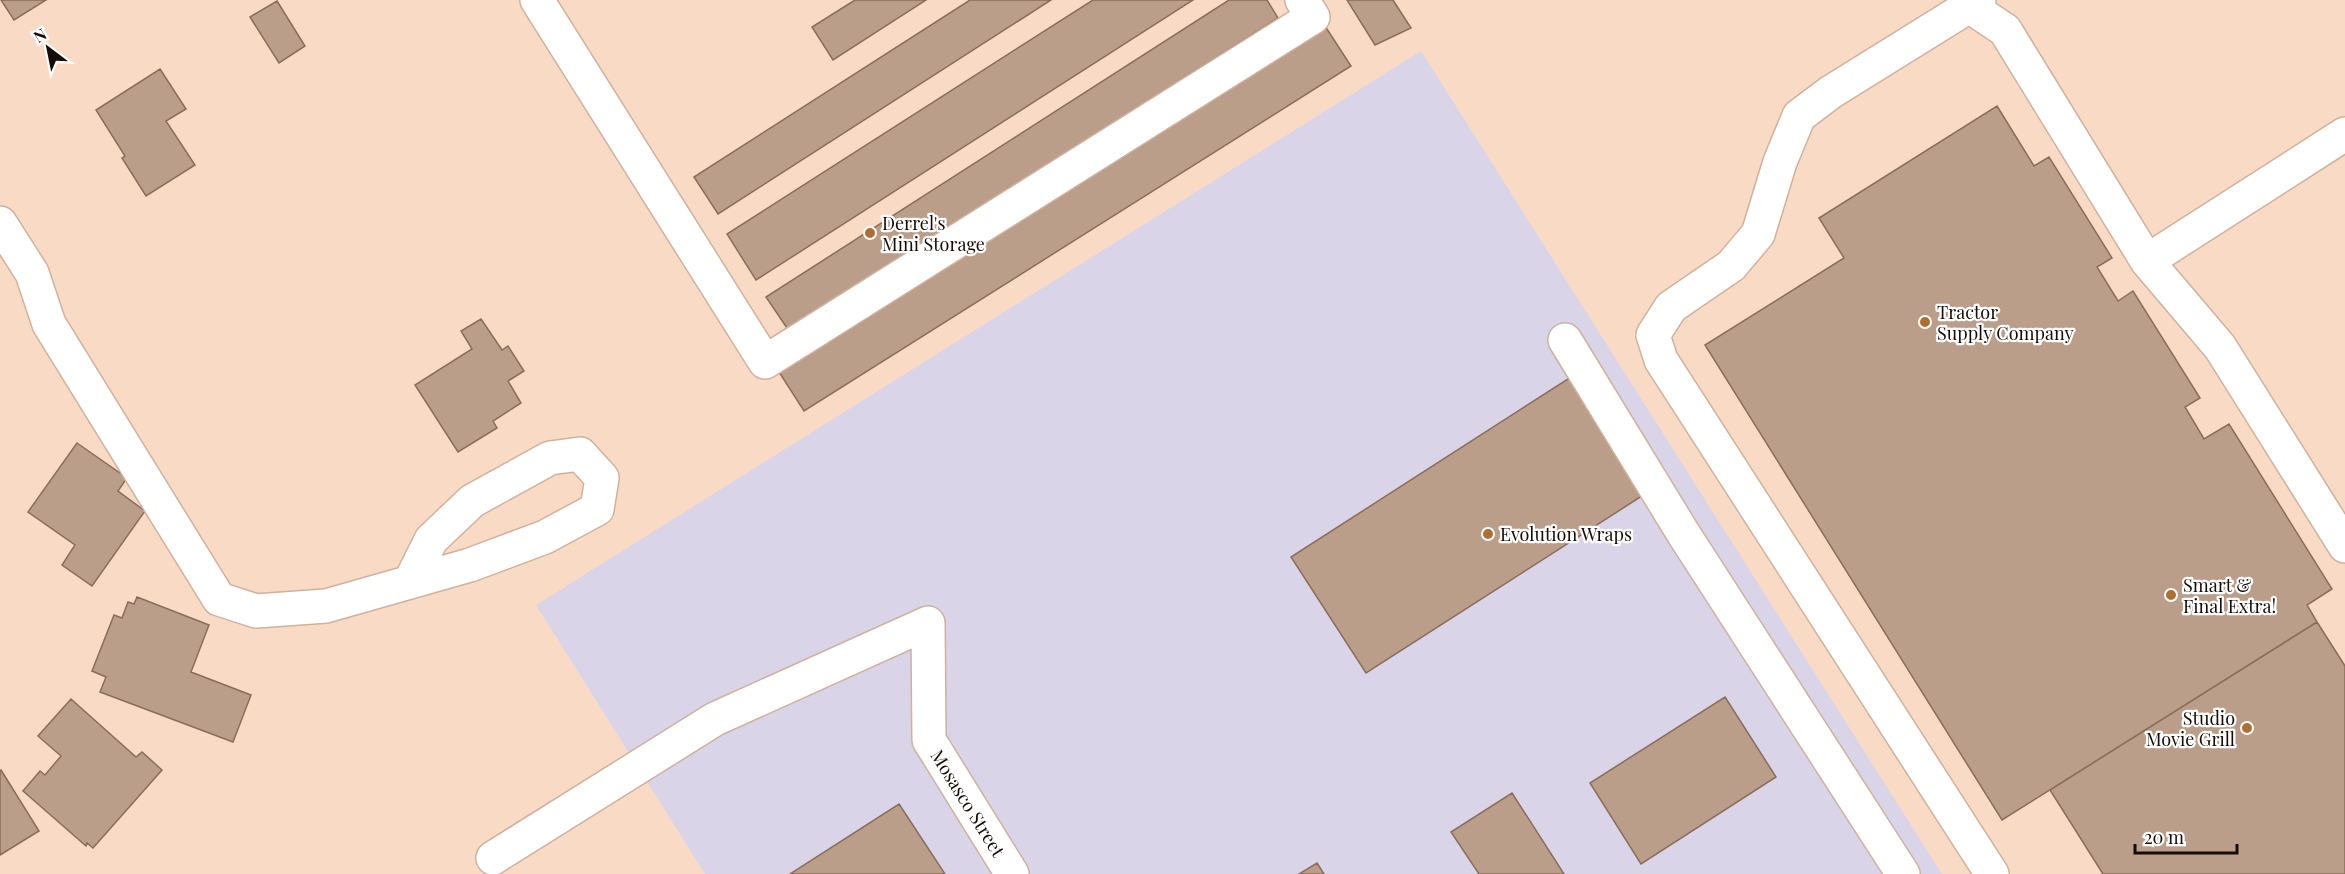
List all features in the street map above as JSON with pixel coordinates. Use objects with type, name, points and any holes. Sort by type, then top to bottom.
[{"type":"street","points":[[537,0],[765,362],[1312,17],[1302,0]]},
{"type":"street","points":[[1992,874],[1661,360],[1653,335],[1671,307],[1731,266],[1758,234],[1780,162],[1799,116],[1831,92],[1971,2],[2005,30],[2147,261],[2220,347],[2345,546]]},
{"type":"street","points":[[2147,261],[2345,134]]},
{"type":"street","points":[[0,223],[32,273],[49,324],[219,598],[256,611],[326,606],[470,565],[545,537],[597,509],[602,478],[580,454],[550,458],[472,501],[431,540],[410,582]]},
{"type":"street","points":[[1565,340],[1683,533],[1903,874]]},
{"type":"street","name":"Mosasco Street","points":[[493,858],[715,719],[928,623],[929,740],[1012,874]]},
{"type":"shaded area","points":[[1421,51],[1942,874],[705,874],[536,605]]},
{"type":"building","points":[[1,0],[46,0],[14,20]]},
{"type":"building","points":[[855,0],[926,0],[833,60],[812,27]]},
{"type":"building","points":[[970,0],[1051,0],[718,214],[694,177]]},
{"type":"building","points":[[1093,0],[1193,0],[756,280],[727,234]]},
{"type":"building","points":[[1229,0],[1267,0],[1278,18],[789,331],[766,297]]},
{"type":"building","points":[[1347,0],[1393,0],[1411,28],[1375,45]]},
{"type":"building","points":[[277,1],[305,46],[279,63],[250,17]]},
{"type":"building","points":[[1325,26],[1351,66],[804,411],[779,372]]},
{"type":"building","points":[[160,69],[186,109],[166,121],[195,165],[146,196],[122,158],[125,156],[96,110]]},
{"type":"building","points":[[1997,106],[2034,166],[2049,157],[2112,258],[2097,267],[2118,301],[2133,291],[2200,398],[2185,407],[2204,439],[2229,424],[2332,589],[2307,605],[2317,622],[2002,820],[1705,345],[1844,258],[1819,218]]},
{"type":"building","points":[[481,319],[502,350],[508,346],[524,371],[508,381],[521,403],[493,421],[497,428],[458,452],[415,385],[472,349],[461,331]]},
{"type":"building","points":[[1571,377],[1645,494],[1366,673],[1291,557]]},
{"type":"building","points":[[77,443],[127,478],[118,491],[145,511],[92,586],[62,565],[75,545],[28,512]]},
{"type":"building","points":[[137,597],[209,625],[191,672],[251,695],[233,742],[100,692],[106,677],[92,671],[114,615],[122,618],[128,602],[134,604]]},
{"type":"building","name":"Studio Movie Grill","points":[[2317,622],[2345,666],[2345,874],[2103,874],[2050,790]]},
{"type":"building","points":[[1725,697],[1776,777],[1641,864],[1590,783]]},
{"type":"building","points":[[71,699],[136,757],[142,752],[162,770],[93,848],[87,843],[86,846],[23,791],[40,771],[45,775],[61,756],[38,736]]},
{"type":"building","points":[[0,771],[39,831],[0,855]]},
{"type":"building","points":[[1512,793],[1564,874],[1479,874],[1451,832]]},
{"type":"building","points":[[899,804],[945,874],[790,874]]},
{"type":"building","points":[[1317,863],[1324,874],[1299,874]]},
{"type":"place","name":"Derrel's Mini Storage","points":[[870,233]]},
{"type":"place","name":"Tractor Supply Company","points":[[1925,322]]},
{"type":"place","name":"Evolution Wraps","points":[[1488,534]]},
{"type":"place","name":"Smart & Final Extra!","points":[[2171,595]]},
{"type":"place","name":"Studio Movie Grill","points":[[2247,728]]}]
